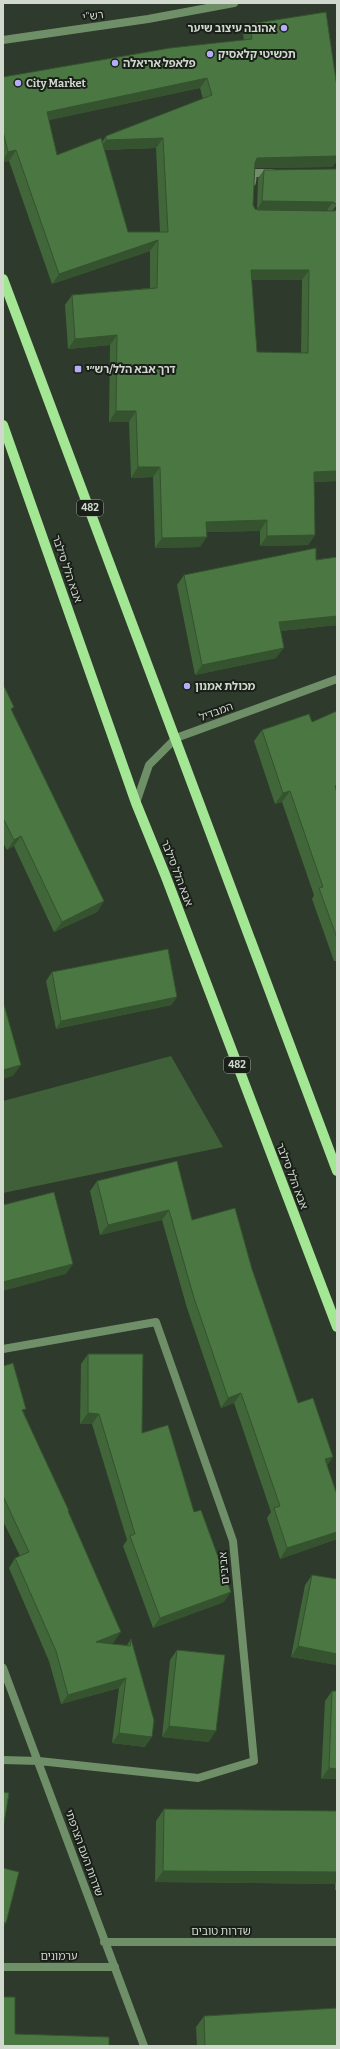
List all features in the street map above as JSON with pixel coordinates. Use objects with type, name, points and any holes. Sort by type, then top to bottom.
[{"type":"main road","name":"482","points":[[3,279],[337,1171]]},
{"type":"main road","name":"אבא הלל סילבר","points":[[3,425],[136,803],[166,877],[337,1327]]},
{"type":"street","name":"רש\"י","points":[[3,40],[148,19],[234,3]]},
{"type":"street","points":[[252,194],[253,173],[283,172]]},
{"type":"street","name":"המבדיל","points":[[136,803],[149,765],[176,738],[337,679]]},
{"type":"street","name":"אביבים","points":[[3,1349],[156,1322],[233,1540],[254,1761],[198,1778],[38,1761]]},
{"type":"street","name":"שדרות העם הצרפתי","points":[[3,1668],[144,2046]]},
{"type":"street","points":[[3,1760],[38,1761]]},
{"type":"street","name":"שדרות טובים","points":[[104,1942],[337,1942]]},
{"type":"street","name":"ערמונים","points":[[3,1968],[115,1967]]},
{"type":"green space","points":[[171,1056],[223,1147],[3,1193],[3,1101]]},
{"type":"building","points":[[326,12],[337,87],[337,156],[257,158],[255,163],[253,205],[255,209],[258,210],[337,210],[337,471],[314,472],[315,535],[267,536],[267,520],[206,522],[207,537],[162,538],[160,467],[138,467],[136,411],[116,411],[117,335],[75,339],[72,295],[157,288],[158,240],[59,274],[16,150],[8,152],[3,131],[3,77],[170,48],[252,39],[250,24]],"holes":[[[207,78],[212,95],[106,136],[106,140],[163,138],[168,232],[128,232],[101,138],[57,155],[47,112]],[[251,270],[309,270],[308,353],[257,352]]]},
{"type":"building","points":[[337,169],[337,205],[333,202],[262,201],[264,170]]},
{"type":"building","points":[[316,548],[316,560],[337,557],[337,616],[279,622],[284,648],[202,665],[184,575]]},
{"type":"building","points":[[3,684],[14,707],[11,709],[104,901],[62,922],[21,836],[14,840],[3,818]]},
{"type":"building","points":[[337,711],[337,785],[335,786],[337,793],[337,938],[319,888],[323,887],[290,791],[283,793],[262,730],[309,714],[312,722]]},
{"type":"building","points":[[168,949],[177,997],[61,1021],[52,972]]},
{"type":"building","points":[[3,1001],[21,1065],[3,1070]]},
{"type":"building","points":[[177,1161],[192,1220],[235,1208],[252,1269],[298,1403],[313,1398],[333,1457],[325,1459],[337,1495],[337,1532],[287,1548],[274,1508],[280,1506],[241,1393],[228,1398],[194,1298],[169,1210],[108,1225],[97,1181]]},
{"type":"building","points":[[54,1192],[73,1264],[3,1282],[3,1205]]},
{"type":"building","points":[[88,1354],[143,1354],[142,1433],[168,1425],[194,1512],[201,1510],[231,1592],[160,1618],[130,1536],[135,1534],[99,1414],[88,1413]]},
{"type":"building","points":[[13,1363],[26,1409],[22,1410],[69,1511],[121,1632],[96,1642],[130,1646],[131,1639],[154,1720],[152,1737],[119,1733],[126,1678],[68,1695],[56,1651],[15,1558],[29,1552],[3,1496],[3,1366]]},
{"type":"building","points":[[312,1575],[337,1579],[337,1654],[298,1646]]},
{"type":"building","points":[[177,1650],[225,1655],[216,1731],[169,1726]]},
{"type":"building","points":[[332,1691],[337,1691],[337,1769],[329,1768]]},
{"type":"building","points":[[3,1792],[9,1793],[3,1829]]},
{"type":"building","points":[[164,1809],[337,1811],[337,1872],[163,1871]]},
{"type":"building","points":[[3,1868],[19,1872],[6,1923],[3,1922]]},
{"type":"building","points":[[3,1997],[15,1997],[15,2034],[109,2037],[109,2046],[3,2046]]},
{"type":"building","points":[[337,2008],[337,2046],[205,2046],[204,2016]]},
{"type":"place","name":"אהובה עיצוב שיער","points":[[284,28]]},
{"type":"place","name":"תכשיטי קלאסיק","points":[[210,54]]},
{"type":"place","name":"פלאפל אריאלה","points":[[115,63]]},
{"type":"place","name":"City Market","points":[[18,83]]},
{"type":"place","name":"דרך אבא הלל/רש״י","points":[[78,369]]},
{"type":"place","name":"מכולת אמנון","points":[[187,686]]}]
